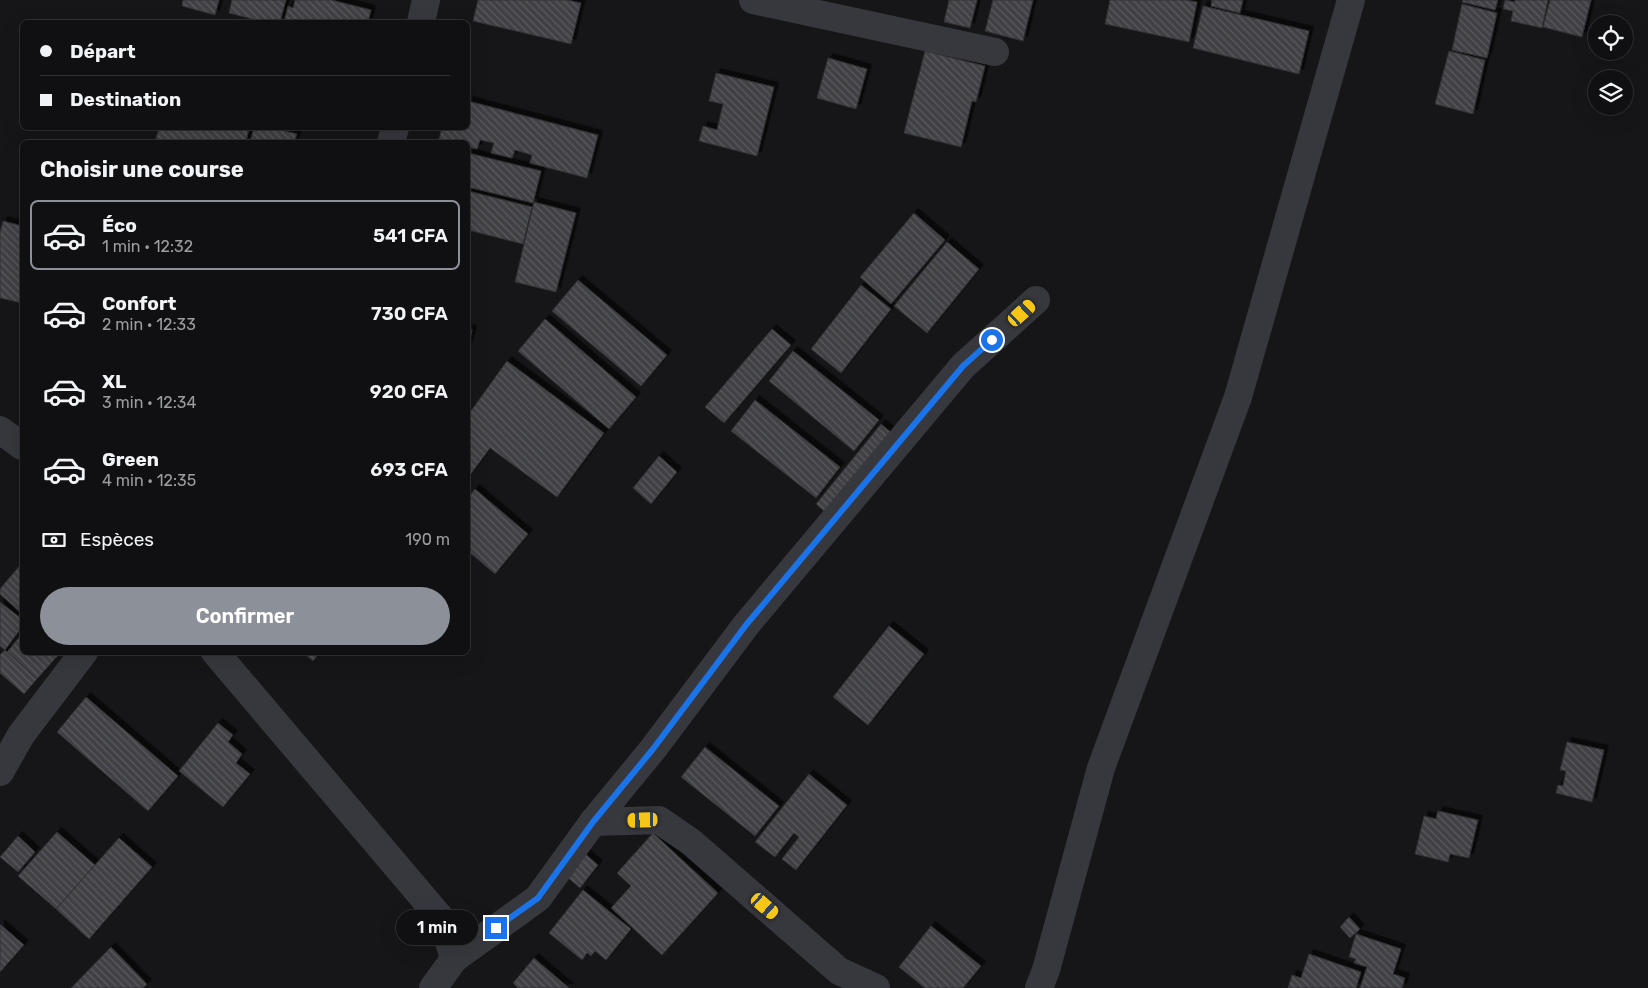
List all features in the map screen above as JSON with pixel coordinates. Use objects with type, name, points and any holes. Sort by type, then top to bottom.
[{"type":"street","points":[[421,20],[426,0]]},
{"type":"street","points":[[753,0],[995,52]]},
{"type":"street","points":[[1039,988],[1046,970],[1101,768],[1238,397],[1352,0]]},
{"type":"street","points":[[433,988],[454,959],[538,898],[593,822],[653,749],[746,625],[963,366],[1036,300]]},
{"type":"street","points":[[0,430],[20,445]]},
{"type":"street","points":[[0,772],[21,735],[82,655]]},
{"type":"street","points":[[218,655],[443,922],[454,959]]},
{"type":"street","points":[[593,822],[659,820],[691,842],[835,979],[876,988]]},
{"type":"building","points":[[183,0],[219,0],[215,15],[182,6]]},
{"type":"building","points":[[232,0],[286,0],[281,20],[256,20],[229,13]]},
{"type":"building","points":[[295,0],[331,0],[371,10],[368,20],[284,20],[288,6],[293,8]]},
{"type":"building","points":[[478,0],[567,0],[581,3],[571,44],[473,21]]},
{"type":"building","points":[[949,0],[977,0],[970,28],[944,22]]},
{"type":"building","points":[[993,0],[1033,0],[1023,41],[985,31]]},
{"type":"building","points":[[1110,0],[1185,0],[1197,2],[1189,42],[1105,24]]},
{"type":"building","points":[[1212,0],[1243,0],[1240,13],[1211,6]]},
{"type":"building","points":[[1463,0],[1498,0],[1495,10],[1462,2]]},
{"type":"building","points":[[1505,0],[1515,2],[1515,0],[1548,0],[1542,28],[1511,21],[1513,11],[1503,9]]},
{"type":"building","points":[[1550,0],[1591,0],[1582,37],[1543,27]]},
{"type":"building","points":[[1462,4],[1497,13],[1487,58],[1452,50]]},
{"type":"building","points":[[1203,6],[1309,31],[1299,74],[1193,48]]},
{"type":"building","points":[[925,51],[985,66],[976,102],[972,101],[961,147],[904,133]]},
{"type":"building","points":[[1449,51],[1485,60],[1473,114],[1435,104]]},
{"type":"building","points":[[828,58],[867,69],[856,109],[817,98]]},
{"type":"building","points":[[716,73],[774,87],[757,156],[699,141],[703,126],[717,130],[723,104],[709,101]]},
{"type":"building","points":[[470,102],[598,135],[587,178],[530,163],[532,155],[515,150],[512,158],[491,153],[494,143],[480,140],[477,149],[470,147],[470,140],[439,139],[441,130],[470,130]]},
{"type":"building","points":[[158,130],[249,130],[246,140],[156,140]]},
{"type":"building","points":[[253,130],[280,130],[297,134],[295,140],[251,140]]},
{"type":"building","points":[[470,153],[541,171],[533,203],[470,187]]},
{"type":"building","points":[[470,192],[532,207],[523,244],[470,231]]},
{"type":"building","points":[[534,202],[576,213],[556,292],[515,282]]},
{"type":"building","points":[[914,213],[945,240],[891,304],[860,277]]},
{"type":"building","points":[[3,221],[20,225],[20,303],[0,298],[0,233]]},
{"type":"building","points":[[947,242],[979,269],[927,333],[894,306]]},
{"type":"building","points":[[578,280],[667,355],[641,386],[552,311]]},
{"type":"building","points":[[861,285],[891,309],[841,373],[811,349]]},
{"type":"building","points":[[545,319],[636,397],[609,429],[518,351]]},
{"type":"building","points":[[772,329],[791,345],[724,423],[705,407]]},
{"type":"building","points":[[793,351],[879,420],[854,451],[769,381]]},
{"type":"building","points":[[507,361],[604,433],[557,497],[490,448],[470,475],[470,412]]},
{"type":"building","points":[[755,400],[840,467],[816,498],[731,431]]},
{"type":"building","points":[[881,424],[893,434],[827,514],[816,504]]},
{"type":"building","points":[[659,456],[677,472],[651,504],[633,488]]},
{"type":"building","points":[[475,489],[528,534],[495,574],[470,553],[470,495]]},
{"type":"building","points":[[20,565],[20,612],[0,594],[0,589]]},
{"type":"building","points":[[0,602],[20,617],[20,630],[5,650],[0,646]]},
{"type":"building","points":[[889,626],[924,654],[868,725],[833,697]]},
{"type":"building","points":[[20,636],[20,655],[58,655],[37,679],[7,652]]},
{"type":"building","points":[[5,650],[37,679],[24,694],[0,673],[0,655]]},
{"type":"building","points":[[306,655],[318,655],[313,661]]},
{"type":"building","points":[[86,697],[178,776],[148,811],[57,732]]},
{"type":"building","points":[[218,723],[233,735],[228,742],[242,754],[236,763],[250,774],[223,807],[179,771]]},
{"type":"building","points":[[1567,742],[1604,750],[1592,802],[1556,793],[1558,785],[1563,786],[1566,771],[1560,770]]},
{"type":"building","points":[[705,747],[779,806],[755,836],[681,777]]},
{"type":"building","points":[[809,774],[847,805],[796,870],[782,859],[799,837],[794,833],[775,857],[755,842]]},
{"type":"building","points":[[1438,811],[1478,820],[1469,858],[1450,854],[1448,862],[1415,854],[1424,816],[1436,819]]},
{"type":"building","points":[[57,832],[95,865],[56,909],[18,876]]},
{"type":"building","points":[[653,833],[718,893],[662,955],[611,908],[631,886],[617,873]]},
{"type":"building","points":[[18,836],[35,852],[18,872],[0,857]]},
{"type":"building","points":[[119,838],[152,867],[89,939],[56,909]]},
{"type":"building","points":[[583,852],[598,865],[580,888],[565,875]]},
{"type":"building","points":[[583,890],[631,929],[606,960],[595,951],[591,956],[587,953],[582,960],[549,933]]},
{"type":"building","points":[[1349,917],[1360,929],[1350,938],[1340,927]]},
{"type":"building","points":[[0,924],[24,945],[0,972]]},
{"type":"building","points":[[931,926],[981,966],[963,988],[925,988],[899,967]]},
{"type":"building","points":[[1356,934],[1401,949],[1393,974],[1405,978],[1402,988],[1360,988],[1367,967],[1354,963],[1356,959],[1349,957]]},
{"type":"building","points":[[111,947],[147,984],[143,988],[71,988]]},
{"type":"building","points":[[1309,954],[1361,972],[1356,988],[1288,988],[1292,975],[1301,978]]},
{"type":"building","points":[[534,958],[569,988],[518,988],[513,983]]},
{"type":"route","points":[[496,928],[538,898],[593,822],[653,749],[746,625],[963,366],[992,340]]}]
